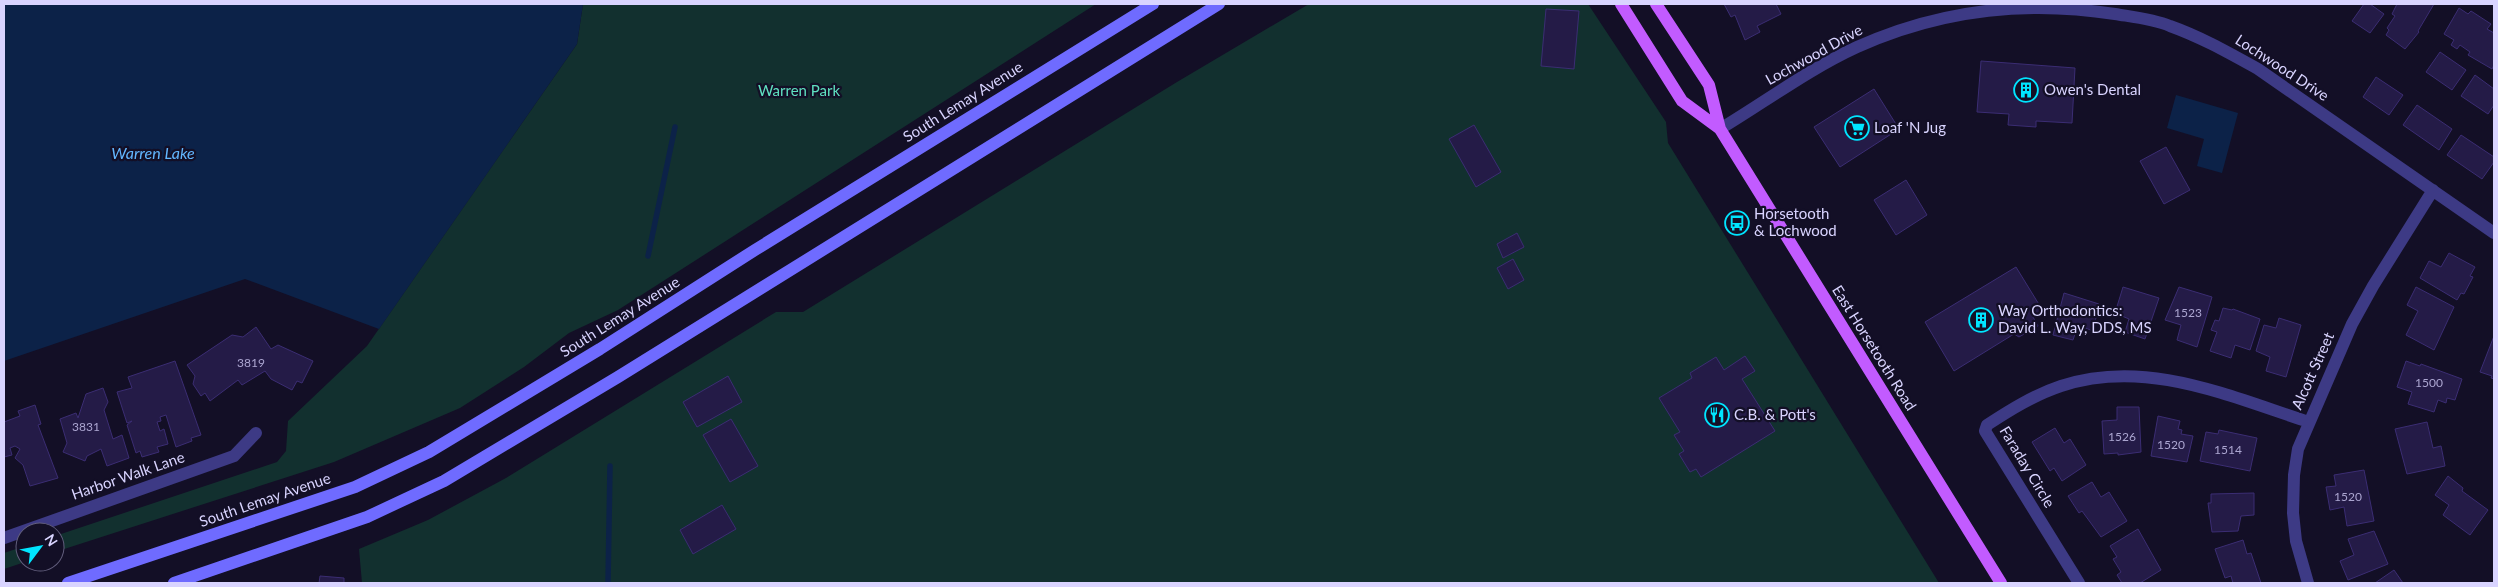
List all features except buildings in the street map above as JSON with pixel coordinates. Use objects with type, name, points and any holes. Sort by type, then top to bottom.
[{"type":"main road","name":"South Lemay Avenue","points":[[68,583],[355,487],[429,452],[612,342],[755,250],[1153,4]]},
{"type":"main road","points":[[174,583],[367,517],[444,481],[618,377],[1219,4]]},
{"type":"main road","name":"East Horsetooth Road","points":[[1620,4],[1682,101],[1720,129]]},
{"type":"main road","name":"East Horsetooth Road","points":[[1656,4],[1709,85],[1720,129],[2001,583]]},
{"type":"street","name":"Lochwood Drive","points":[[1720,129],[1828,62],[1902,28],[1944,16],[1987,9],[2052,6],[2089,9],[2168,25],[2220,48],[2258,69],[2494,233]]},
{"type":"street","name":"Alcott Street","points":[[2308,583],[2296,541],[2293,513],[2295,466],[2298,449],[2308,422],[2356,316],[2433,190]]},
{"type":"street","name":"Faraday Circle","points":[[2079,583],[1985,431],[1987,425],[2037,396],[2061,386],[2094,378],[2132,375],[2160,377],[2192,384],[2308,422]]},
{"type":"street","name":"Harbor Walk Lane","points":[[4,538],[234,456],[256,433]]},
{"type":"green space","name":"Warren Park","points":[[583,4],[1096,4],[618,310],[569,333],[524,367],[460,408],[334,462],[65,549],[65,533],[277,462],[286,451],[288,421],[367,346],[577,44]]},
{"type":"green space","points":[[1309,4],[1588,4],[1666,122],[1668,143],[1939,583],[362,583],[359,549],[428,520],[506,478],[776,312],[803,312],[1177,82]]},
{"type":"green space","points":[[15,549],[15,565],[4,569],[4,553]]},
{"type":"water","name":"Warren Lake","points":[[4,4],[583,4],[577,44],[379,329],[245,279],[4,361]]},
{"type":"water","points":[[2176,95],[2238,113],[2222,173],[2197,166],[2204,139],[2167,128]]},
{"type":"waterway","points":[[648,256],[675,127]]},
{"type":"waterway","points":[[608,583],[610,466]]},
{"type":"place","name":"Owen's Dental","points":[[2026,90]]},
{"type":"place","name":"Loaf 'N Jug","points":[[1857,128]]},
{"type":"place","name":"Horsetooth & Lochwood","points":[[1737,223]]},
{"type":"place","name":"Way Orthodontics: David L. Way, DDS, MS","points":[[1981,320]]},
{"type":"place","name":"C.B. & Pott's","points":[[1717,415]]}]
